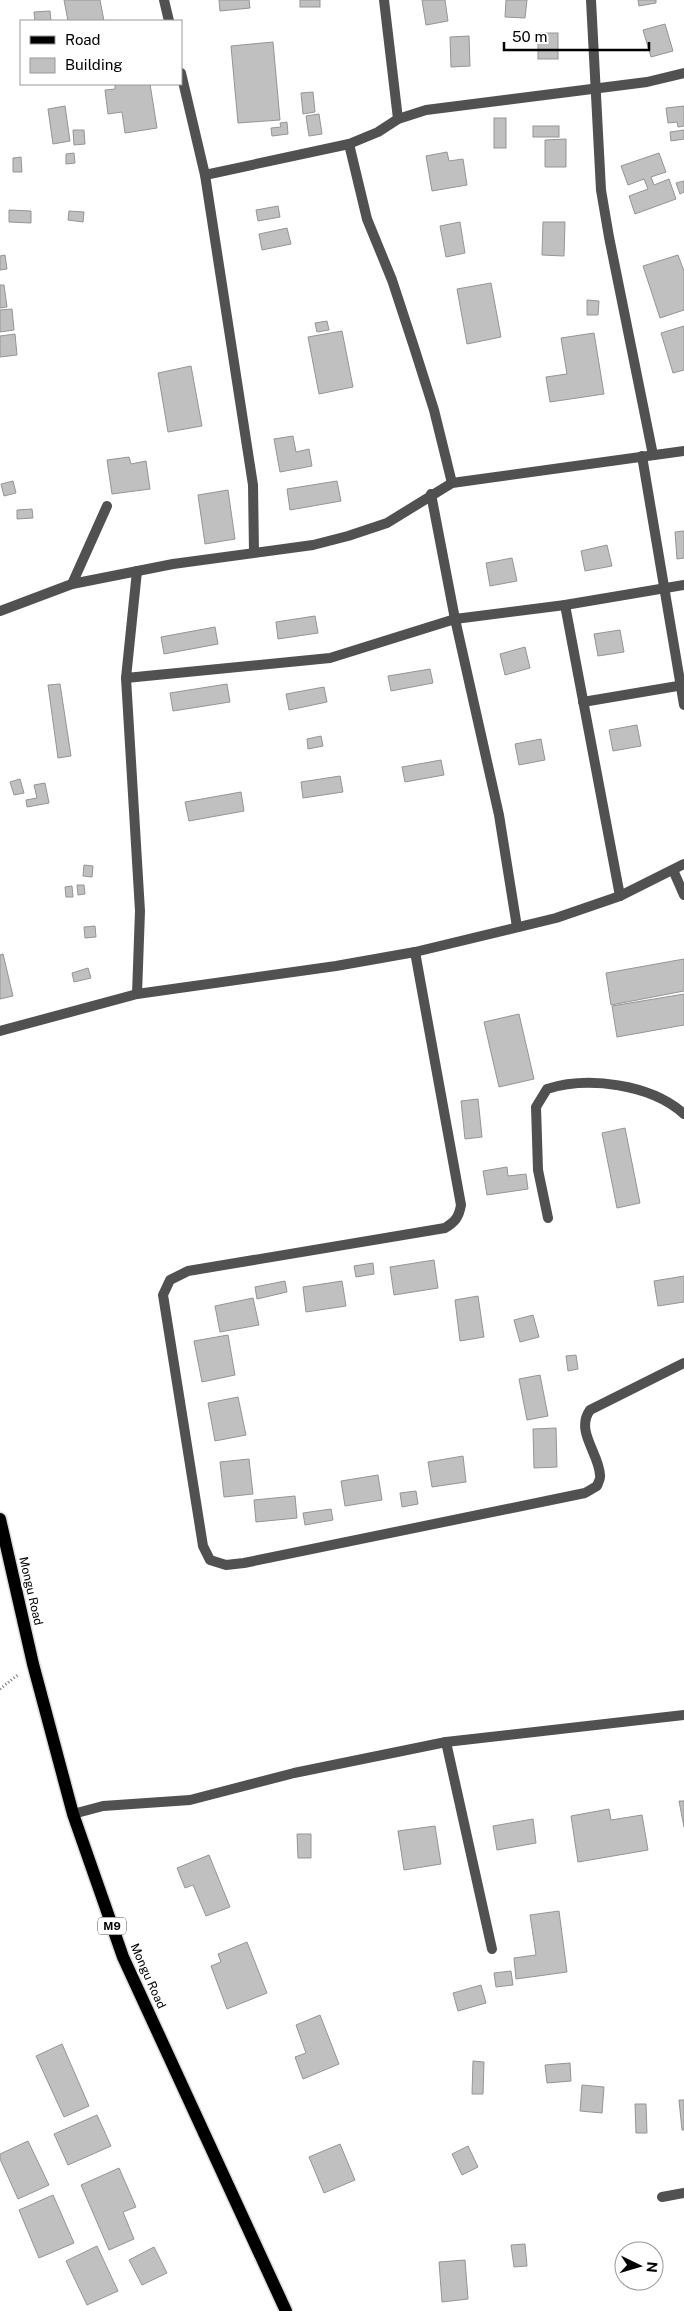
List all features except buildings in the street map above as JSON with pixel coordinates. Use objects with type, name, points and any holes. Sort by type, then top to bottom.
[{"type":"main road","name":"Mongu Road","points":[[0,1519],[33,1664],[73,1814],[123,1957],[286,2311]]},
{"type":"street","points":[[164,0],[169,20]]},
{"type":"street","points":[[384,0],[398,119]]},
{"type":"street","points":[[591,0],[602,199],[653,455]]},
{"type":"street","points":[[205,175],[349,144],[378,132],[398,119],[426,110],[647,82],[684,73]]},
{"type":"street","points":[[182,77],[205,175],[253,485],[254,552]]},
{"type":"street","points":[[349,144],[367,219],[392,280],[414,347],[434,410],[452,483]]},
{"type":"street","points":[[0,611],[72,584],[137,571],[254,552],[313,545],[348,536],[387,523],[431,494],[452,483],[684,451]]},
{"type":"street","points":[[642,456],[664,588],[683,685],[684,705]]},
{"type":"street","points":[[431,494],[455,619],[499,815],[517,927]]},
{"type":"street","points":[[72,584],[107,506]]},
{"type":"street","points":[[137,571],[126,678],[140,911],[137,994]]},
{"type":"street","points":[[126,678],[330,658],[455,619],[565,605],[684,585]]},
{"type":"street","points":[[565,605],[620,896]]},
{"type":"street","points":[[583,702],[683,685]]},
{"type":"street","points":[[0,1031],[137,994],[336,966],[416,952],[556,918],[620,896],[684,864]]},
{"type":"street","points":[[673,870],[684,895]]},
{"type":"street","points":[[416,952],[461,1205],[459,1216],[453,1223],[444,1228],[188,1271],[170,1280],[163,1295],[203,1546],[210,1560],[226,1565],[244,1563],[585,1493],[597,1486],[601,1476],[585,1428],[584,1418],[590,1410],[684,1363]]},
{"type":"street","points":[[548,1218],[538,1170],[536,1106],[547,1089],[564,1083],[588,1082],[616,1086],[650,1093],[676,1106],[684,1114]]},
{"type":"street","points":[[73,1814],[103,1806],[190,1800],[294,1773],[446,1742],[684,1715]]},
{"type":"street","points":[[446,1742],[492,1948]]},
{"type":"street","points":[[662,2197],[684,2193]]},
{"type":"path","points":[[0,1689],[33,1664]]}]
